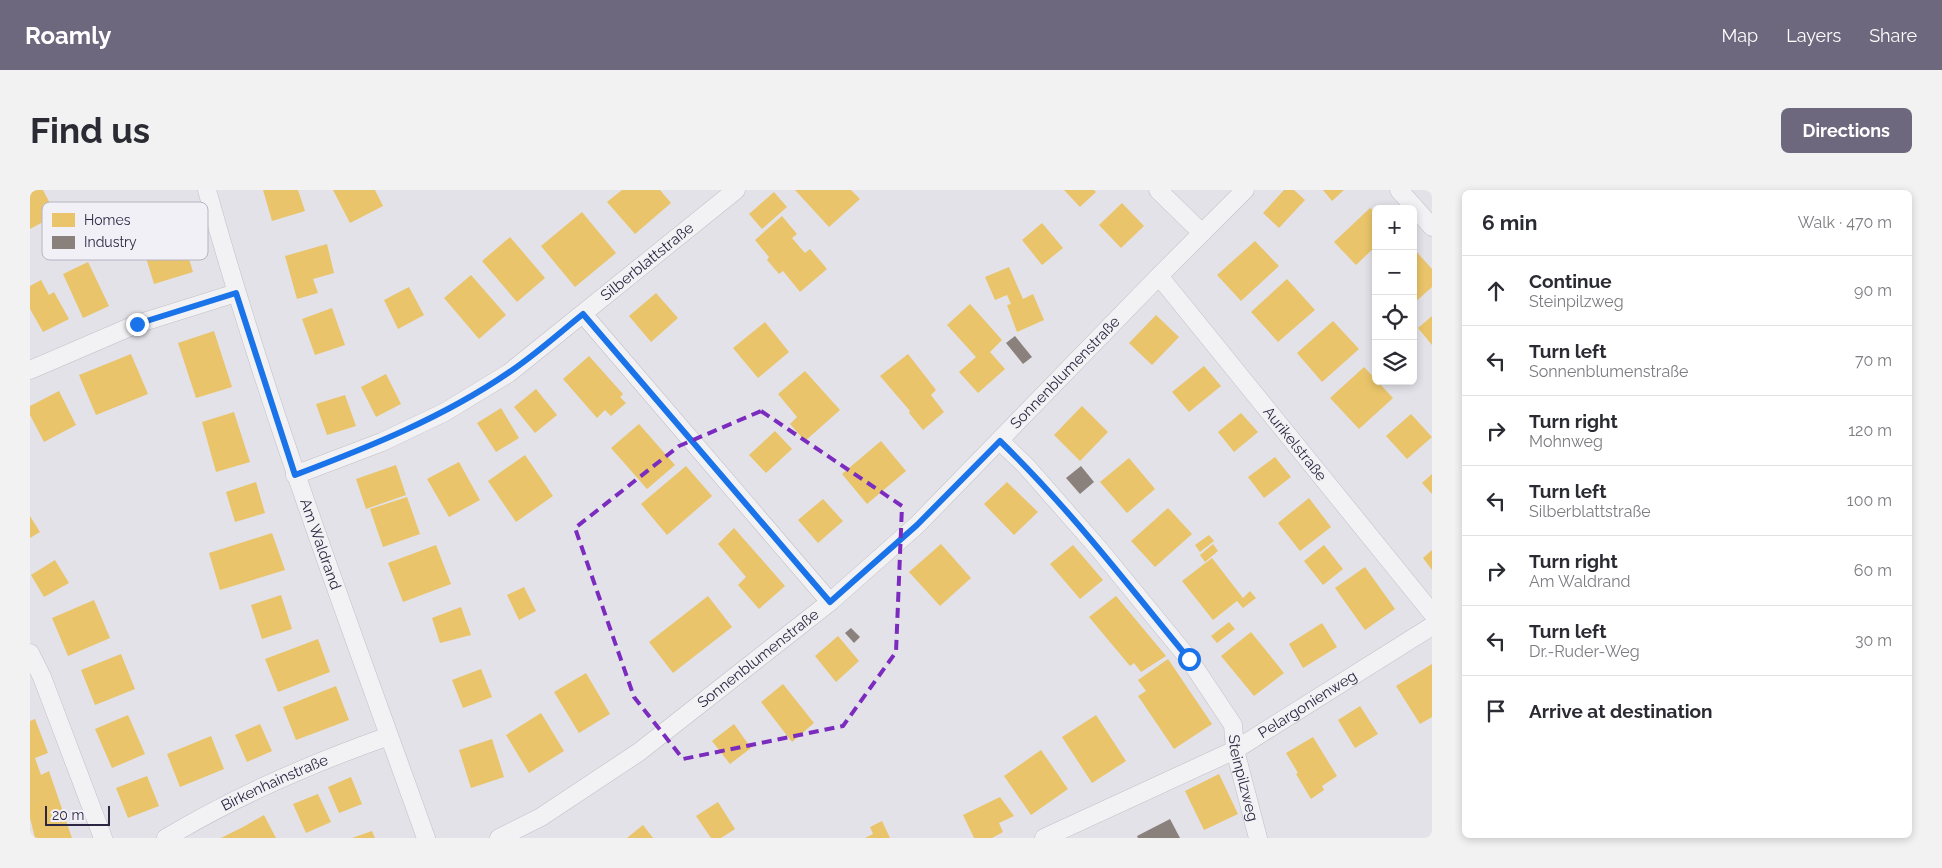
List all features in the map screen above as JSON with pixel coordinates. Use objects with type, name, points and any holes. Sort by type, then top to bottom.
[{"type":"street","name":"Am Waldrand","points":[[207,190],[236,293],[295,475],[426,838]]},
{"type":"street","name":"Silberblattstraße","points":[[295,475],[382,442],[445,412],[508,373],[736,190]]},
{"type":"street","points":[[1158,190],[1202,233]]},
{"type":"street","name":"Sonnenblumenstraße","points":[[499,838],[541,817],[639,752],[830,602],[917,525],[1245,190]]},
{"type":"street","points":[[1399,190],[1432,227]]},
{"type":"street","name":"Aurikelstraße","points":[[1159,276],[1432,613]]},
{"type":"street","points":[[30,370],[137,324],[236,293]]},
{"type":"street","points":[[583,314],[830,602]]},
{"type":"street","name":"Steinpilzweg","points":[[1000,441],[1026,466],[1098,548],[1189,659],[1233,725],[1235,750],[1258,838]]},
{"type":"street","name":"Pelargonienweg","points":[[1044,838],[1235,750],[1432,626]]},
{"type":"street","points":[[30,653],[42,677],[103,838]]},
{"type":"street","name":"Birkenhainstraße","points":[[166,838],[196,820],[268,784],[352,749],[389,736]]},
{"type":"highlighted area","points":[[761,411],[902,506],[896,652],[843,726],[683,759],[634,697],[575,528],[679,446]]},
{"type":"building: Homes","points":[[30,190],[43,190],[49,202],[42,202],[42,223],[30,229]]},
{"type":"building: Homes","points":[[263,190],[298,190],[305,211],[272,221]]},
{"type":"building: Homes","points":[[333,190],[375,190],[383,206],[350,223]]},
{"type":"building: Homes","points":[[622,190],[660,190],[671,203],[635,234],[607,202]]},
{"type":"building: Homes","points":[[795,190],[851,190],[860,199],[829,227]]},
{"type":"building: Homes","points":[[1064,190],[1094,190],[1096,192],[1080,207]]},
{"type":"building: Homes","points":[[1284,190],[1294,190],[1305,200],[1279,228],[1263,213]]},
{"type":"building: Homes","points":[[1323,190],[1344,190],[1332,201]]},
{"type":"building: Homes","points":[[774,192],[787,207],[762,229],[749,214]]},
{"type":"building: Homes","points":[[1122,203],[1144,226],[1121,248],[1099,225]]},
{"type":"building: Homes","points":[[1370,208],[1372,210],[1372,250],[1356,265],[1334,242]]},
{"type":"building: Homes","points":[[582,212],[616,253],[575,287],[541,246]]},
{"type":"building: Homes","points":[[782,216],[797,234],[792,238],[805,253],[810,249],[827,269],[800,292],[783,271],[779,274],[767,260],[769,257],[755,240]]},
{"type":"building: Homes","points":[[1042,223],[1063,248],[1042,265],[1022,240]]},
{"type":"building: Homes","points":[[510,237],[545,278],[517,302],[482,261]]},
{"type":"building: Homes","points":[[1255,241],[1279,266],[1241,301],[1217,275]]},
{"type":"building: Homes","points":[[327,244],[334,273],[313,279],[318,293],[297,299],[285,256]]},
{"type":"building: Homes","points":[[1417,252],[1432,269],[1432,287],[1417,300]]},
{"type":"building: Homes","points":[[147,260],[189,260],[193,272],[154,284]]},
{"type":"building: Homes","points":[[88,262],[109,306],[83,318],[63,274]]},
{"type":"building: Homes","points":[[1009,267],[1023,299],[1033,294],[1044,320],[1017,332],[1007,305],[1011,304],[1007,295],[995,300],[985,277]]},
{"type":"building: Homes","points":[[471,275],[506,315],[479,339],[444,298]]},
{"type":"building: Homes","points":[[1287,279],[1315,310],[1278,342],[1251,312]]},
{"type":"building: Homes","points":[[41,280],[49,295],[54,292],[69,319],[43,332],[30,309],[30,286]]},
{"type":"building: Homes","points":[[409,287],[424,315],[398,329],[384,300]]},
{"type":"building: Homes","points":[[656,293],[678,318],[651,342],[629,316]]},
{"type":"building: Homes","points":[[970,304],[1002,340],[990,352],[1005,369],[978,393],[959,372],[976,357],[947,325]]},
{"type":"building: Homes","points":[[332,308],[345,345],[315,355],[302,319]]},
{"type":"building: Homes","points":[[1156,315],[1179,337],[1152,365],[1129,343]]},
{"type":"building: Homes","points":[[1432,316],[1432,345],[1418,328]]},
{"type":"building: Homes","points":[[1333,321],[1359,349],[1322,382],[1297,353]]},
{"type":"building: Homes","points":[[765,322],[789,352],[758,378],[733,348]]},
{"type":"building: Homes","points":[[214,331],[232,387],[196,398],[178,343]]},
{"type":"building: Homes","points":[[131,354],[148,394],[96,415],[79,375]]},
{"type":"building: Homes","points":[[908,354],[936,390],[931,395],[944,412],[923,430],[909,413],[910,411],[880,376]]},
{"type":"building: Homes","points":[[589,356],[623,394],[620,397],[626,403],[611,416],[605,410],[597,418],[563,379]]},
{"type":"building: Homes","points":[[1204,366],[1221,386],[1189,412],[1172,392]]},
{"type":"building: Homes","points":[[1364,367],[1372,376],[1372,385],[1381,385],[1393,398],[1359,429],[1330,398]]},
{"type":"building: Homes","points":[[805,371],[840,410],[805,441],[790,424],[797,417],[778,394]]},
{"type":"building: Homes","points":[[386,374],[401,404],[376,417],[361,387]]},
{"type":"building: Homes","points":[[536,389],[557,415],[535,433],[514,407]]},
{"type":"building: Homes","points":[[59,391],[76,425],[44,442],[30,415],[30,406]]},
{"type":"building: Homes","points":[[345,395],[356,426],[327,435],[316,404]]},
{"type":"building: Homes","points":[[1082,406],[1108,432],[1080,461],[1054,435]]},
{"type":"building: Homes","points":[[501,408],[519,438],[496,452],[477,423]]},
{"type":"building: Homes","points":[[234,412],[250,462],[216,472],[202,422]]},
{"type":"building: Homes","points":[[1241,413],[1258,432],[1234,452],[1218,432]]},
{"type":"building: Homes","points":[[1411,414],[1432,437],[1407,459],[1386,436]]},
{"type":"building: Homes","points":[[639,424],[675,465],[647,489],[611,448]]},
{"type":"building: Homes","points":[[775,431],[792,449],[766,473],[749,455]]},
{"type":"building: Homes","points":[[881,441],[906,471],[867,504],[842,474]]},
{"type":"building: Homes","points":[[525,455],[553,496],[516,522],[488,481]]},
{"type":"building: Homes","points":[[1275,457],[1291,477],[1264,498],[1248,477]]},
{"type":"building: Homes","points":[[1129,458],[1155,489],[1127,513],[1100,482]]},
{"type":"building: Homes","points":[[459,462],[480,500],[449,517],[427,479]]},
{"type":"building: Homes","points":[[396,465],[406,495],[366,509],[356,479]]},
{"type":"building: Homes","points":[[686,466],[712,496],[667,535],[641,504]]},
{"type":"building: Homes","points":[[1432,474],[1432,494],[1422,483]]},
{"type":"building: Homes","points":[[256,482],[265,513],[235,522],[226,492]]},
{"type":"building: Homes","points":[[1007,482],[1038,512],[1014,535],[984,504]]},
{"type":"building: Homes","points":[[407,497],[420,534],[383,547],[370,509]]},
{"type":"building: Homes","points":[[1309,498],[1331,527],[1300,551],[1278,523]]},
{"type":"building: Homes","points":[[823,499],[843,521],[818,543],[798,520]]},
{"type":"building: Homes","points":[[1168,508],[1192,534],[1155,567],[1131,541]]},
{"type":"building: Homes","points":[[30,516],[40,532],[30,538]]},
{"type":"building: Homes","points":[[734,528],[785,586],[759,609],[738,585],[746,577],[718,544]]},
{"type":"building: Homes","points":[[272,533],[285,570],[220,590],[209,553]]},
{"type":"building: Homes","points":[[1209,535],[1214,541],[1200,552],[1195,545]]},
{"type":"building: Homes","points":[[941,544],[971,578],[940,606],[909,572]]},
{"type":"building: Homes","points":[[1213,544],[1218,551],[1205,562],[1200,555]]},
{"type":"building: Homes","points":[[436,545],[451,584],[403,602],[388,563]]},
{"type":"building: Homes","points":[[1073,545],[1103,580],[1080,599],[1050,564]]},
{"type":"building: Homes","points":[[1324,545],[1343,569],[1323,585],[1304,561]]},
{"type":"building: Homes","points":[[1432,550],[1432,570],[1423,558]]},
{"type":"building: Homes","points":[[1212,558],[1243,598],[1250,591],[1256,598],[1243,608],[1237,601],[1213,620],[1182,581]]},
{"type":"building: Homes","points":[[55,560],[69,583],[44,597],[31,575]]},
{"type":"building: Homes","points":[[1365,567],[1395,609],[1365,630],[1335,588]]},
{"type":"building: Homes","points":[[524,587],[536,611],[519,620],[507,595]]},
{"type":"building: Homes","points":[[281,595],[292,629],[262,639],[251,605]]},
{"type":"building: Homes","points":[[708,596],[732,627],[673,673],[649,642]]},
{"type":"building: Homes","points":[[1116,596],[1166,656],[1141,672],[1134,663],[1130,666],[1089,617]]},
{"type":"building: Homes","points":[[94,600],[110,638],[68,656],[52,618]]},
{"type":"building: Homes","points":[[461,607],[471,635],[440,643],[432,618]]},
{"type":"building: Homes","points":[[1229,622],[1235,629],[1217,643],[1211,636]]},
{"type":"building: Homes","points":[[1322,623],[1337,647],[1303,668],[1289,644]]},
{"type":"building: Homes","points":[[1251,632],[1284,673],[1254,696],[1221,656]]},
{"type":"building: Homes","points":[[838,636],[859,661],[836,682],[815,656]]},
{"type":"building: Homes","points":[[318,639],[330,672],[278,692],[265,659]]},
{"type":"building: Homes","points":[[121,654],[135,689],[95,705],[81,670]]},
{"type":"building: Homes","points":[[1168,659],[1212,724],[1174,749],[1138,696],[1146,691],[1138,680]]},
{"type":"building: Homes","points":[[1432,664],[1432,717],[1420,724],[1396,686]]},
{"type":"building: Homes","points":[[481,669],[492,697],[463,708],[452,680]]},
{"type":"building: Homes","points":[[586,673],[610,714],[579,733],[554,692]]},
{"type":"building: Homes","points":[[783,684],[814,723],[792,742],[761,702]]},
{"type":"building: Homes","points":[[336,686],[349,720],[296,740],[283,707]]},
{"type":"building: Homes","points":[[1360,706],[1378,734],[1355,748],[1338,720]]},
{"type":"building: Homes","points":[[541,713],[564,751],[529,773],[506,735]]},
{"type":"building: Homes","points":[[128,715],[145,754],[112,768],[95,729]]},
{"type":"building: Homes","points":[[1096,715],[1126,761],[1092,783],[1062,737]]},
{"type":"building: Homes","points":[[35,719],[48,753],[35,758],[41,775],[49,771],[72,838],[35,838],[30,818],[30,721]]},
{"type":"building: Homes","points":[[260,724],[272,751],[247,762],[235,735]]},
{"type":"building: Homes","points":[[734,724],[751,748],[730,764],[712,741]]},
{"type":"building: Homes","points":[[211,736],[224,769],[180,787],[167,754]]},
{"type":"building: Homes","points":[[1313,737],[1337,776],[1322,786],[1324,790],[1311,799],[1286,753]]},
{"type":"building: Homes","points":[[492,739],[504,777],[471,788],[459,750]]},
{"type":"building: Homes","points":[[1041,750],[1068,789],[1031,815],[1004,776]]},
{"type":"building: Homes","points":[[1219,774],[1238,814],[1204,830],[1185,791]]},
{"type":"building: Homes","points":[[147,776],[159,806],[128,818],[116,788]]},
{"type":"building: Homes","points":[[351,777],[362,804],[339,813],[328,787]]},
{"type":"building: Homes","points":[[318,794],[331,822],[306,833],[293,804]]},
{"type":"building: Homes","points":[[1000,797],[1014,816],[999,823],[1003,832],[992,838],[974,838],[963,815]]},
{"type":"building: Homes","points":[[718,802],[735,829],[721,838],[711,838],[696,816]]},
{"type":"building: Homes","points":[[264,815],[276,838],[221,838],[243,827]]},
{"type":"building: Homes","points":[[882,821],[890,838],[865,838],[873,834],[870,827]]},
{"type":"building: Homes","points":[[643,825],[653,838],[627,838],[633,833]]},
{"type":"building: Homes","points":[[372,831],[375,838],[352,838]]},
{"type":"building: Industry","points":[[1015,336],[1032,357],[1023,364],[1006,343]]},
{"type":"building: Industry","points":[[1081,466],[1094,482],[1080,494],[1066,478]]},
{"type":"building: Industry","points":[[851,628],[860,637],[854,643],[845,633]]},
{"type":"building: Industry","points":[[1170,819],[1180,838],[1138,838],[1137,836]]},
{"type":"route","points":[[137,324],[236,293],[295,475],[382,442],[445,412],[508,373],[583,314],[830,602],[917,525],[1000,441],[1026,466],[1098,548],[1189,659]]}]
